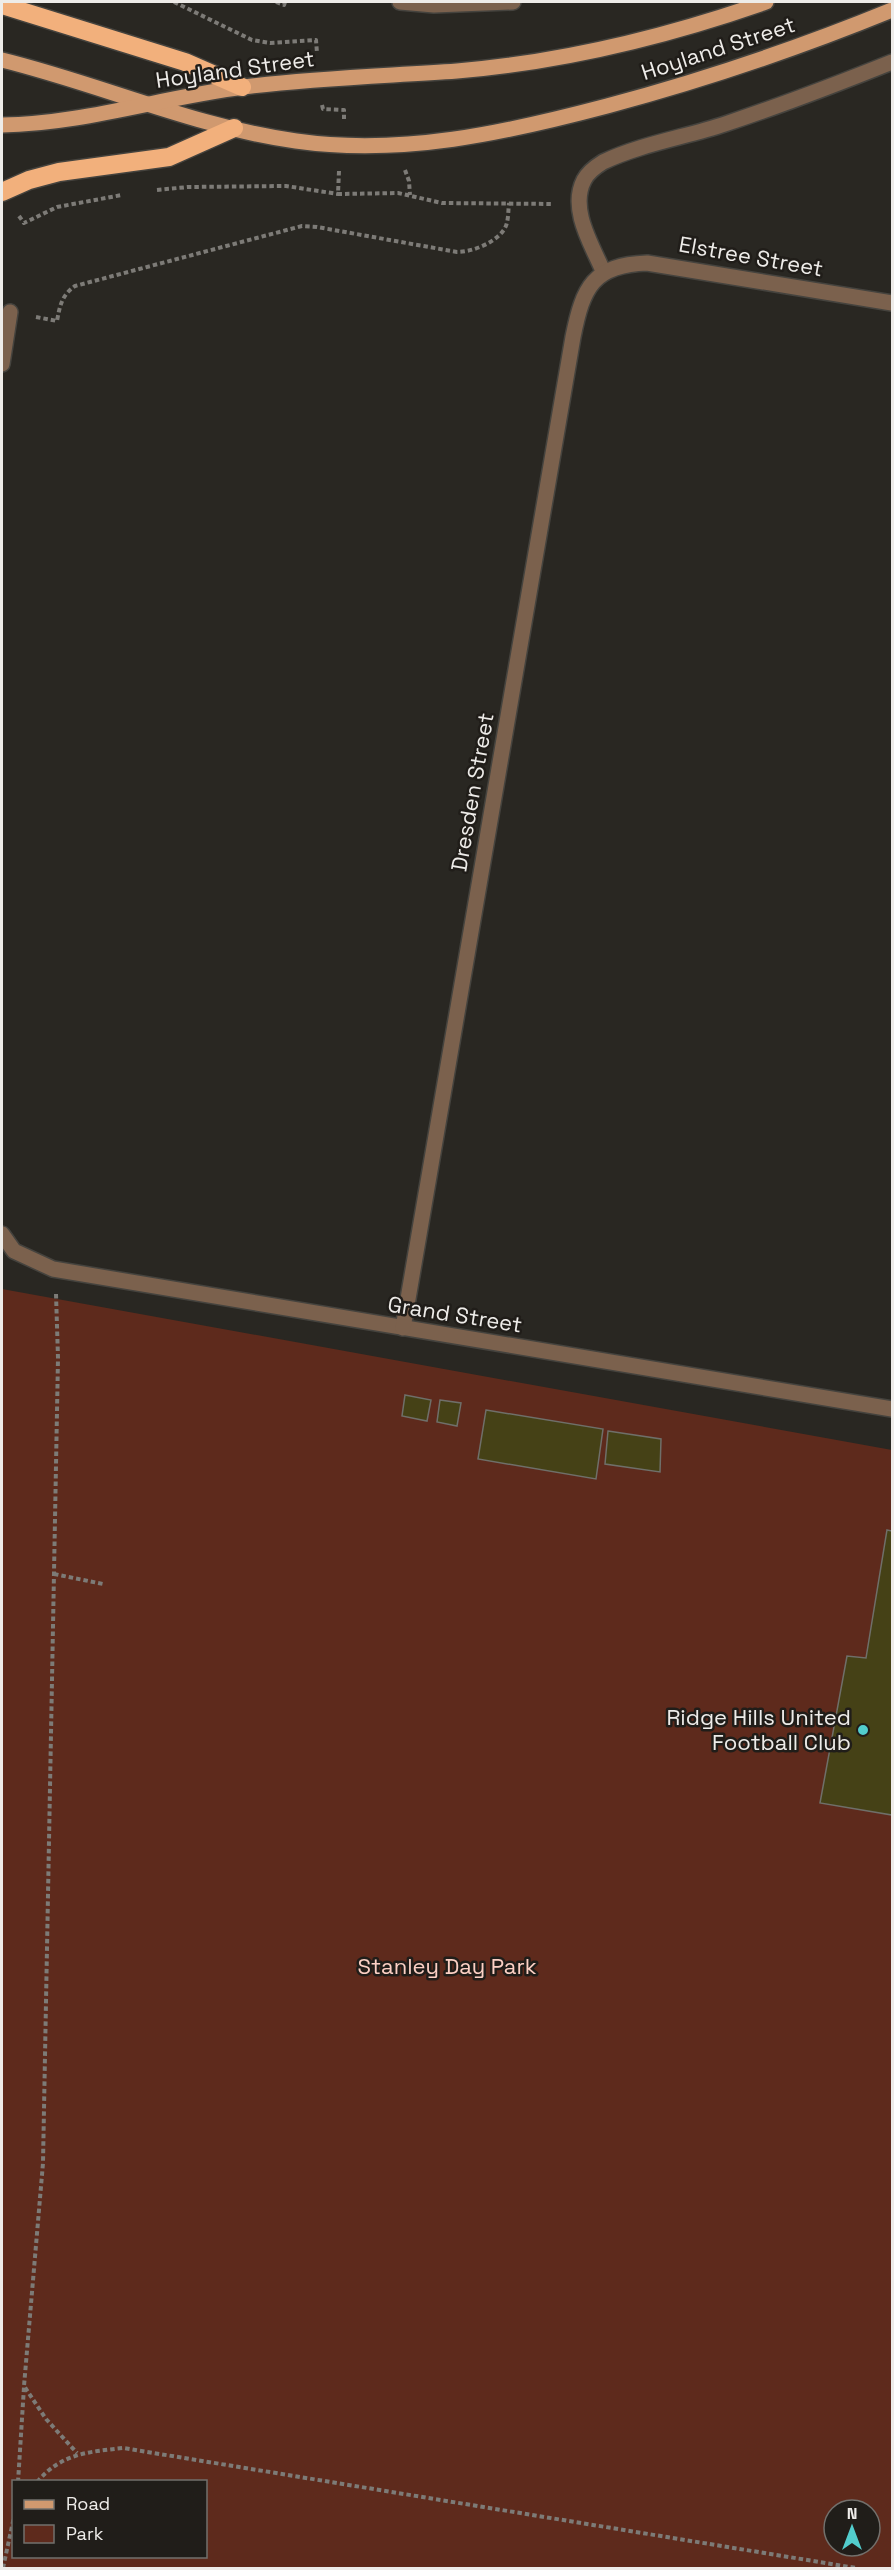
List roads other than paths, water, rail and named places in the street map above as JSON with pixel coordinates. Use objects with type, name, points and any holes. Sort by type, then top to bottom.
[{"type":"highway","points":[[2,5],[185,62],[242,87]]},
{"type":"highway","points":[[2,192],[29,180],[59,172],[169,157],[234,128]]},
{"type":"main road","name":"Hoyland Street","points":[[147,103],[286,82],[457,70],[534,61],[600,50],[668,34],[766,2]]},
{"type":"main road","name":"Hoyland Street","points":[[147,103],[275,138],[341,146],[419,144],[472,138],[576,114],[719,74],[761,61],[892,10]]},
{"type":"main road","points":[[2,60],[147,103]]},
{"type":"main road","points":[[2,125],[75,118],[147,103]]},
{"type":"street","points":[[400,2],[513,2]]},
{"type":"street","points":[[603,271],[587,235],[579,205],[583,181],[591,170],[604,162],[822,90],[892,62]]},
{"type":"street","name":"Elstree Street","points":[[603,271],[630,263],[671,265],[892,303]]},
{"type":"street","name":"Dresden Street","points":[[404,1328],[573,337],[583,301],[592,282],[603,271]]},
{"type":"street","points":[[2,364],[10,312]]},
{"type":"street","name":"Grand Street","points":[[2,1234],[14,1251],[53,1269],[892,1409]]},
{"type":"place","name":"Ridge Hills United Football Club","points":[[863,1730]]},
{"type":"park label","name":"Stanley Day Park","points":[[447,1966]]}]
